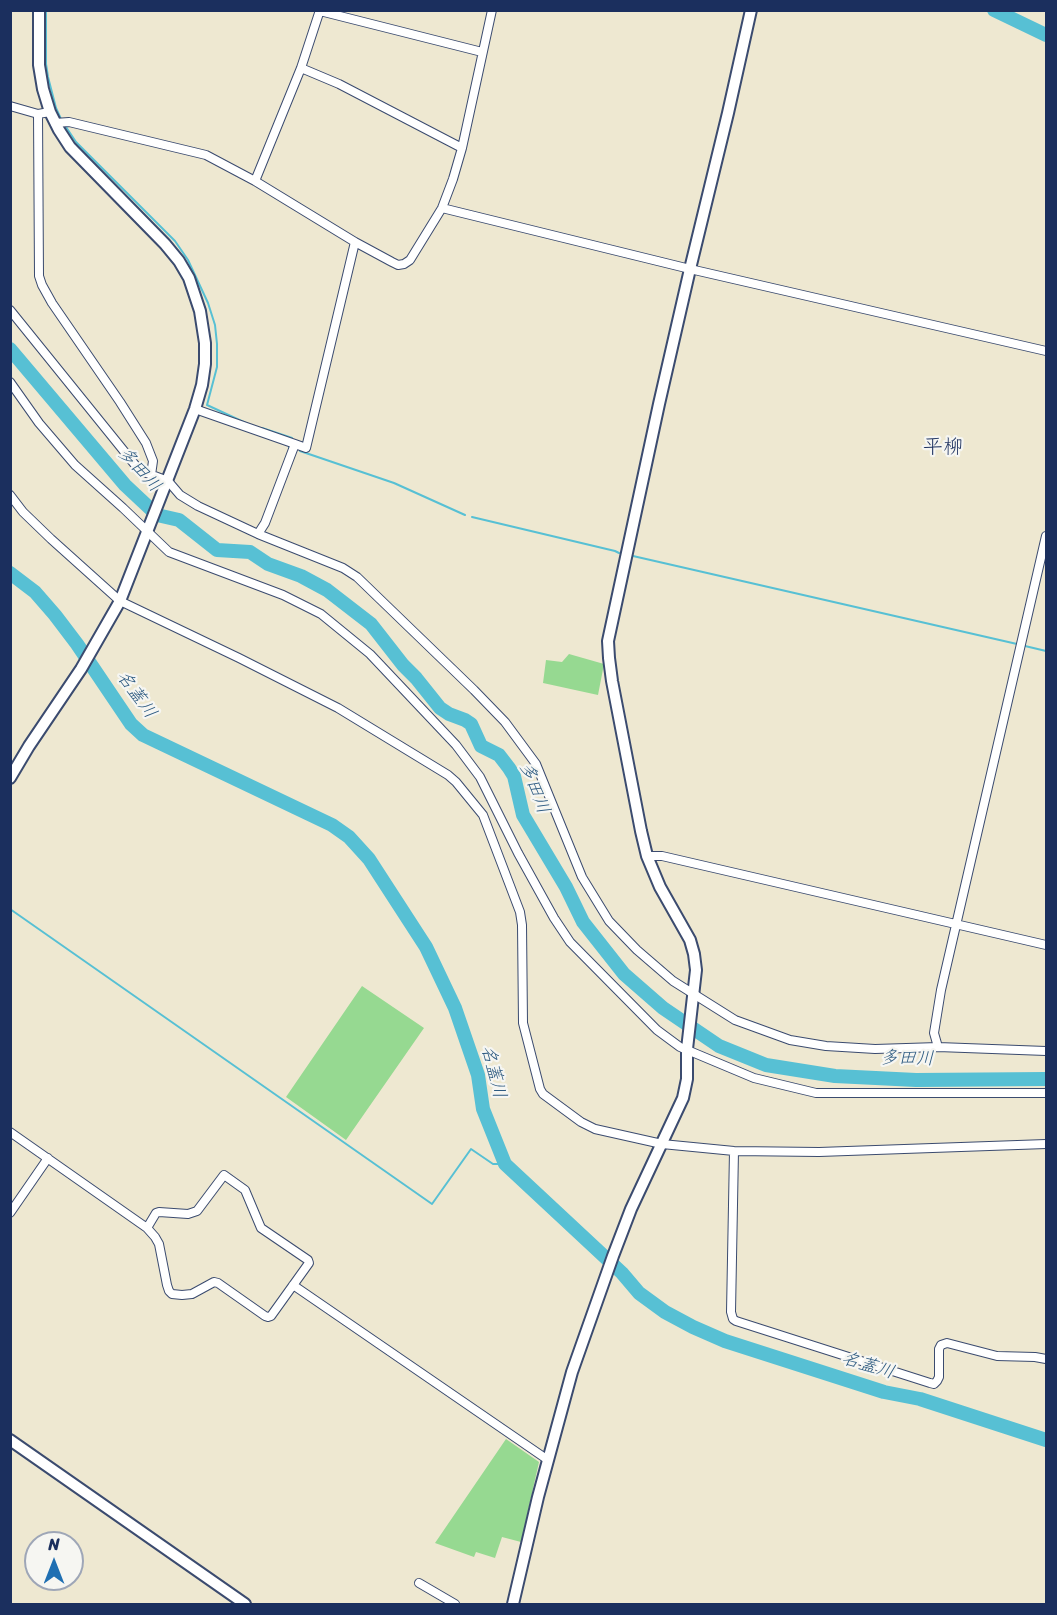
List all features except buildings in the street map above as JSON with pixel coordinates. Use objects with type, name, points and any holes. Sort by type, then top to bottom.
[{"type":"street","points":[[10,778],[81,669],[120,601],[195,409],[203,374],[205,343],[200,310],[189,278],[179,261],[70,147],[60,122],[50,112],[39,65],[39,10]]},
{"type":"street","points":[[60,122],[69,122],[206,155],[255,181],[355,242],[398,265],[404,264],[410,260],[442,208],[453,179],[492,10]]},
{"type":"street","points":[[513,1605],[572,1372],[613,1256],[683,1098],[687,1078],[696,970],[694,954],[690,940],[660,887],[647,856],[612,681],[608,640],[659,404],[751,10]]},
{"type":"street","points":[[255,181],[301,68],[320,11],[482,52]]},
{"type":"street","points":[[301,68],[339,84],[462,148]]},
{"type":"street","points":[[10,106],[38,114],[50,112]]},
{"type":"street","points":[[38,114],[39,276],[52,303],[146,443],[153,461],[151,475]]},
{"type":"street","points":[[442,208],[690,269],[1047,351]]},
{"type":"street","points":[[195,409],[306,448],[355,242]]},
{"type":"street","points":[[10,310],[136,466],[198,506],[258,534],[343,568],[357,577],[438,654],[505,722],[536,764],[582,877],[609,921],[637,950],[693,996],[735,1020],[790,1040],[826,1046],[1047,1051]]},
{"type":"street","points":[[10,382],[39,423],[75,465],[149,529],[169,552],[284,595],[321,614],[370,654],[456,745],[480,777],[518,853],[570,942],[657,1030],[680,1047],[688,1047]]},
{"type":"street","points":[[258,534],[265,523],[295,444]]},
{"type":"street","points":[[10,495],[23,512],[51,539],[120,601],[338,708],[456,782],[483,815],[520,912],[524,1023],[540,1089],[543,1094],[589,1127],[662,1144],[734,1151],[819,1152],[1047,1144]]},
{"type":"street","points":[[938,1047],[934,1033],[941,990],[1047,536]]},
{"type":"street","points":[[647,856],[662,856],[1047,945]]},
{"type":"street","points":[[688,1047],[692,1052],[754,1078],[816,1093],[1047,1094]]},
{"type":"street","points":[[10,1132],[147,1228],[159,1244],[166,1285],[172,1293],[192,1294],[214,1282],[268,1317],[308,1265],[308,1260],[261,1228],[245,1190],[224,1175],[197,1211],[188,1214],[156,1213],[147,1228]]},
{"type":"street","points":[[734,1151],[730,1312],[735,1322],[934,1384],[939,1377],[939,1349],[941,1345],[947,1343],[997,1356],[1047,1359]]},
{"type":"street","points":[[10,1213],[48,1158]]},
{"type":"street","points":[[293,1285],[548,1460]]},
{"type":"street","points":[[10,1440],[245,1605]]},
{"type":"street","points":[[419,1583],[455,1605]]},
{"type":"green space","points":[[569,654],[604,664],[598,695],[543,683],[546,660],[562,662]]},
{"type":"green space","points":[[362,986],[424,1028],[346,1140],[286,1097]]},
{"type":"green space","points":[[506,1439],[539,1462],[521,1542],[502,1537],[495,1558],[476,1552],[474,1557],[435,1543]]},
{"type":"waterway","points":[[46,10],[46,64],[56,108],[61,119]]},
{"type":"waterway","points":[[994,10],[1046,35]]},
{"type":"waterway","points":[[64,124],[76,142],[175,241],[188,260],[208,303],[215,325],[217,367],[207,405],[248,424]]},
{"type":"waterway","name":"多田川","points":[[10,349],[125,485],[157,515],[179,520],[217,550],[250,552],[268,564],[301,576],[327,590],[371,624],[440,708],[471,724],[481,746],[499,755],[514,776],[523,815],[566,887],[583,922],[624,974],[663,1008],[719,1046],[766,1065],[835,1076],[916,1080],[1046,1079]]},
{"type":"waterway","points":[[262,428],[292,438]]},
{"type":"waterway","points":[[300,451],[394,483],[465,515]]},
{"type":"waterway","points":[[472,517],[619,553]]},
{"type":"waterway","points":[[633,556],[1017,644]]},
{"type":"waterway","name":"名蓋川","points":[[10,573],[35,592],[55,615],[131,724],[143,735],[332,825],[349,837],[369,859],[426,947],[455,1008],[478,1075],[483,1109],[505,1164],[622,1273],[639,1293],[665,1312],[725,1341],[884,1392],[920,1399],[1046,1440]]},
{"type":"waterway","points":[[1025,646],[1046,651]]},
{"type":"waterway","points":[[10,909],[432,1204],[471,1149],[493,1164],[505,1164]]},
{"type":"district","name":"平柳","points":[[943,448]]}]
